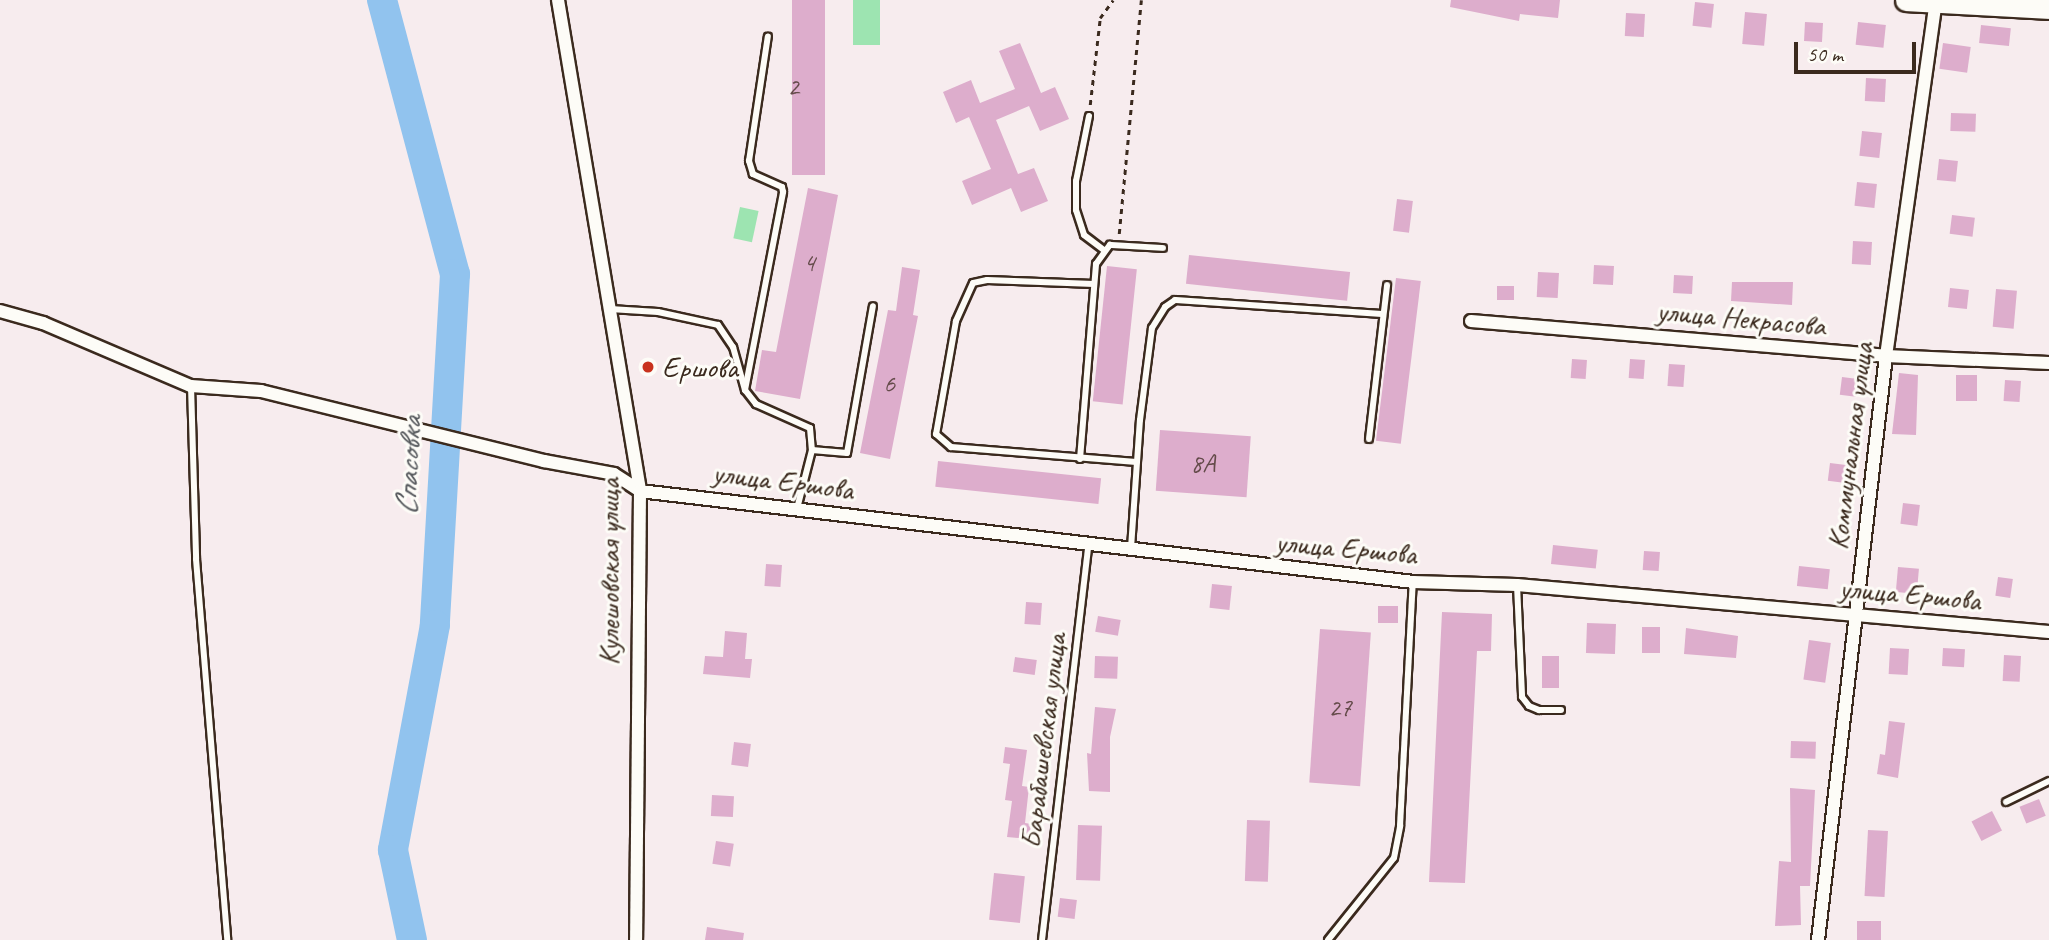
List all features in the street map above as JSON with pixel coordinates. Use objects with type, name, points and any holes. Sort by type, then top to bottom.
[{"type":"main road","points":[[1906,0],[2049,8]]},
{"type":"street","name":"Кулешовская улица","points":[[558,0],[640,491],[636,940]]},
{"type":"street","name":"Коммунальная улица","points":[[1818,940],[1886,356],[1936,1]]},
{"type":"street","points":[[0,311],[43,323],[191,386],[226,386],[339,410],[544,461],[614,474],[640,491]]},
{"type":"street","name":"улица Некрасова","points":[[1471,321],[1886,356],[2049,363]]},
{"type":"street","name":"улица Ершова","points":[[640,491],[1088,546],[1413,582],[1517,585],[2049,632]]},
{"type":"lane","points":[[746,390],[783,192],[782,187],[753,174],[749,161],[768,36]]},
{"type":"lane","points":[[1088,116],[1076,181],[1076,210],[1084,235],[1104,250]]},
{"type":"lane","points":[[1104,250],[1118,244],[1163,248]]},
{"type":"lane","points":[[1080,459],[1094,284],[1104,250]]},
{"type":"lane","points":[[1094,284],[987,279],[972,283],[956,321],[935,425],[941,442],[951,447],[1136,463]]},
{"type":"lane","points":[[1369,439],[1387,285]]},
{"type":"lane","points":[[1131,550],[1136,463],[1152,328],[1165,307],[1175,300],[1383,314]]},
{"type":"lane","points":[[812,450],[847,453],[873,306]]},
{"type":"lane","points":[[608,309],[659,312],[718,325],[733,347],[746,390],[756,404],[810,428],[812,450],[797,509]]},
{"type":"lane","points":[[191,386],[195,559],[227,940]]},
{"type":"lane","name":"Барабашевская улица","points":[[1042,940],[1088,546]]},
{"type":"lane","points":[[1328,940],[1395,858],[1400,826],[1413,582]]},
{"type":"lane","points":[[1517,585],[1522,697],[1529,706],[1539,710],[1561,710]]},
{"type":"lane","points":[[2006,802],[2049,781]]},
{"type":"path","points":[[1088,116],[1100,18],[1113,0]]},
{"type":"path","points":[[1118,244],[1141,0]]},
{"type":"green space","points":[[853,0],[880,0],[880,45],[853,45]]},
{"type":"green space","points":[[740,207],[759,211],[752,242],[733,238]]},
{"type":"building","points":[[792,0],[825,0],[825,175],[792,175]]},
{"type":"building","points":[[1451,0],[1560,0],[1558,18],[1520,14],[1519,21],[1450,7]]},
{"type":"building","points":[[1695,2],[1714,4],[1711,28],[1692,26]]},
{"type":"building","points":[[1745,12],[1767,14],[1764,46],[1742,44]]},
{"type":"building","points":[[1626,13],[1645,14],[1644,37],[1625,36]]},
{"type":"building","points":[[1805,22],[1823,23],[1822,42],[1804,41]]},
{"type":"building","points":[[1858,22],[1886,25],[1883,48],[1856,45]]},
{"type":"building","points":[[1981,25],[2011,28],[2009,46],[1979,43]]},
{"type":"building","points":[[1020,43],[1041,93],[1055,87],[1069,119],[1040,131],[1029,106],[996,120],[1018,174],[1034,168],[1048,201],[1021,212],[1011,188],[972,205],[962,181],[991,169],[969,117],[956,123],[943,92],[971,80],[980,103],[1015,89],[999,51]]},
{"type":"building","points":[[1943,43],[1971,47],[1967,73],[1939,69]]},
{"type":"building","points":[[1866,78],[1886,79],[1885,102],[1865,101]]},
{"type":"building","points":[[1951,113],[1976,114],[1975,132],[1950,131]]},
{"type":"building","points":[[1862,131],[1882,133],[1879,158],[1859,156]]},
{"type":"building","points":[[1939,159],[1958,161],[1956,182],[1937,180]]},
{"type":"building","points":[[1857,182],[1877,184],[1874,208],[1854,206]]},
{"type":"building","points":[[808,188],[838,195],[800,399],[755,391],[762,350],[776,352]]},
{"type":"building","points":[[1397,199],[1413,201],[1409,233],[1393,231]]},
{"type":"building","points":[[1952,215],[1975,218],[1973,237],[1950,234]]},
{"type":"building","points":[[1853,241],[1872,242],[1871,265],[1852,264]]},
{"type":"building","points":[[1189,255],[1350,272],[1347,301],[1186,284]]},
{"type":"building","points":[[1594,265],[1614,266],[1613,285],[1593,284]]},
{"type":"building","points":[[1107,266],[1137,269],[1123,404],[1093,401]]},
{"type":"building","points":[[902,267],[920,270],[913,315],[918,316],[890,459],[860,453],[888,310],[896,311]]},
{"type":"building","points":[[1538,272],[1559,273],[1558,298],[1537,297]]},
{"type":"building","points":[[1674,275],[1693,276],[1692,294],[1673,293]]},
{"type":"building","points":[[1396,278],[1421,281],[1401,444],[1376,441]]},
{"type":"building","points":[[1732,282],[1793,282],[1792,305],[1731,301]]},
{"type":"building","points":[[1497,286],[1514,286],[1514,300],[1497,300]]},
{"type":"building","points":[[1950,288],[1969,290],[1967,309],[1948,307]]},
{"type":"building","points":[[1996,289],[2017,291],[2014,329],[1993,327]]},
{"type":"building","points":[[1572,359],[1587,360],[1586,379],[1571,378]]},
{"type":"building","points":[[1630,359],[1645,360],[1644,379],[1629,378]]},
{"type":"building","points":[[1669,364],[1685,365],[1683,387],[1667,386]]},
{"type":"building","points":[[1899,373],[1918,375],[1916,435],[1892,434]]},
{"type":"building","points":[[1956,375],[1977,375],[1977,401],[1956,401]]},
{"type":"building","points":[[1842,377],[1858,379],[1856,397],[1840,395]]},
{"type":"building","points":[[2005,380],[2021,381],[2019,402],[2004,401]]},
{"type":"building","points":[[1160,430],[1251,436],[1247,497],[1156,491]]},
{"type":"building","points":[[938,461],[1101,478],[1098,504],[935,487]]},
{"type":"building","points":[[1830,463],[1846,465],[1844,483],[1828,481]]},
{"type":"building","points":[[1903,503],[1920,505],[1917,526],[1900,524]]},
{"type":"building","points":[[1553,545],[1598,550],[1596,569],[1551,564]]},
{"type":"building","points":[[1644,551],[1660,552],[1659,571],[1643,570]]},
{"type":"building","points":[[766,564],[782,565],[780,587],[764,586]]},
{"type":"building","points":[[1799,566],[1830,569],[1828,589],[1797,586]]},
{"type":"building","points":[[1898,567],[1919,569],[1917,594],[1896,592]]},
{"type":"building","points":[[1998,577],[2013,579],[2010,598],[1995,596]]},
{"type":"building","points":[[1212,584],[1232,586],[1229,610],[1209,608]]},
{"type":"building","points":[[1026,602],[1042,603],[1040,625],[1024,624]]},
{"type":"building","points":[[1378,606],[1398,606],[1398,623],[1378,623]]},
{"type":"building","points":[[1442,612],[1492,614],[1491,651],[1477,651],[1465,883],[1429,882]]},
{"type":"building","points":[[1098,616],[1121,620],[1118,636],[1095,632]]},
{"type":"building","points":[[1587,623],[1616,624],[1615,654],[1586,653]]},
{"type":"building","points":[[1642,627],[1660,627],[1660,653],[1642,653]]},
{"type":"building","points":[[1686,628],[1738,636],[1736,658],[1684,654]]},
{"type":"building","points":[[1320,629],[1371,633],[1360,786],[1309,783]]},
{"type":"building","points":[[725,631],[747,633],[745,659],[752,659],[750,678],[703,674],[705,656],[723,657]]},
{"type":"building","points":[[1809,640],[1831,643],[1825,683],[1803,680]]},
{"type":"building","points":[[1890,648],[1909,649],[1908,675],[1889,674]]},
{"type":"building","points":[[1943,648],[1965,649],[1964,667],[1942,666]]},
{"type":"building","points":[[2004,655],[2021,656],[2020,682],[2003,681]]},
{"type":"building","points":[[1095,656],[1118,657],[1117,679],[1094,678]]},
{"type":"building","points":[[1542,656],[1559,656],[1559,688],[1542,688]]},
{"type":"building","points":[[1015,657],[1037,660],[1035,675],[1013,672]]},
{"type":"building","points":[[1095,707],[1116,709],[1110,737],[1110,792],[1089,791],[1087,753],[1091,754]]},
{"type":"building","points":[[1889,721],[1905,723],[1898,778],[1877,774],[1880,754],[1885,755]]},
{"type":"building","points":[[1791,741],[1816,742],[1815,759],[1790,758]]},
{"type":"building","points":[[734,742],[751,744],[748,767],[731,765]]},
{"type":"building","points":[[1005,747],[1027,750],[1022,786],[1029,787],[1025,823],[1031,824],[1029,839],[1007,837],[1012,801],[1005,800],[1010,764],[1003,763]]},
{"type":"building","points":[[1790,788],[1815,790],[1810,886],[1800,886],[1801,925],[1775,926],[1779,861],[1791,862]]},
{"type":"building","points":[[712,795],[734,796],[733,817],[711,816]]},
{"type":"building","points":[[2039,799],[2046,816],[2026,824],[2020,807]]},
{"type":"building","points":[[1992,811],[2002,831],[1981,841],[1972,821]]},
{"type":"building","points":[[1247,820],[1270,821],[1268,882],[1245,881]]},
{"type":"building","points":[[1078,825],[1102,826],[1100,881],[1076,880]]},
{"type":"building","points":[[1868,830],[1888,831],[1885,897],[1865,896]]},
{"type":"building","points":[[716,841],[734,844],[730,867],[712,864]]},
{"type":"building","points":[[994,873],[1025,876],[1020,923],[989,920]]},
{"type":"building","points":[[1060,898],[1077,900],[1075,919],[1058,917]]},
{"type":"building","points":[[1857,921],[1881,921],[1881,940],[1857,940]]},
{"type":"building","points":[[707,927],[744,933],[743,940],[705,940]]},
{"type":"waterway","name":"Спасовка","points":[[382,0],[455,274],[435,625],[393,850],[412,940]]},
{"type":"place","name":"Ершова","points":[[648,367]]}]
